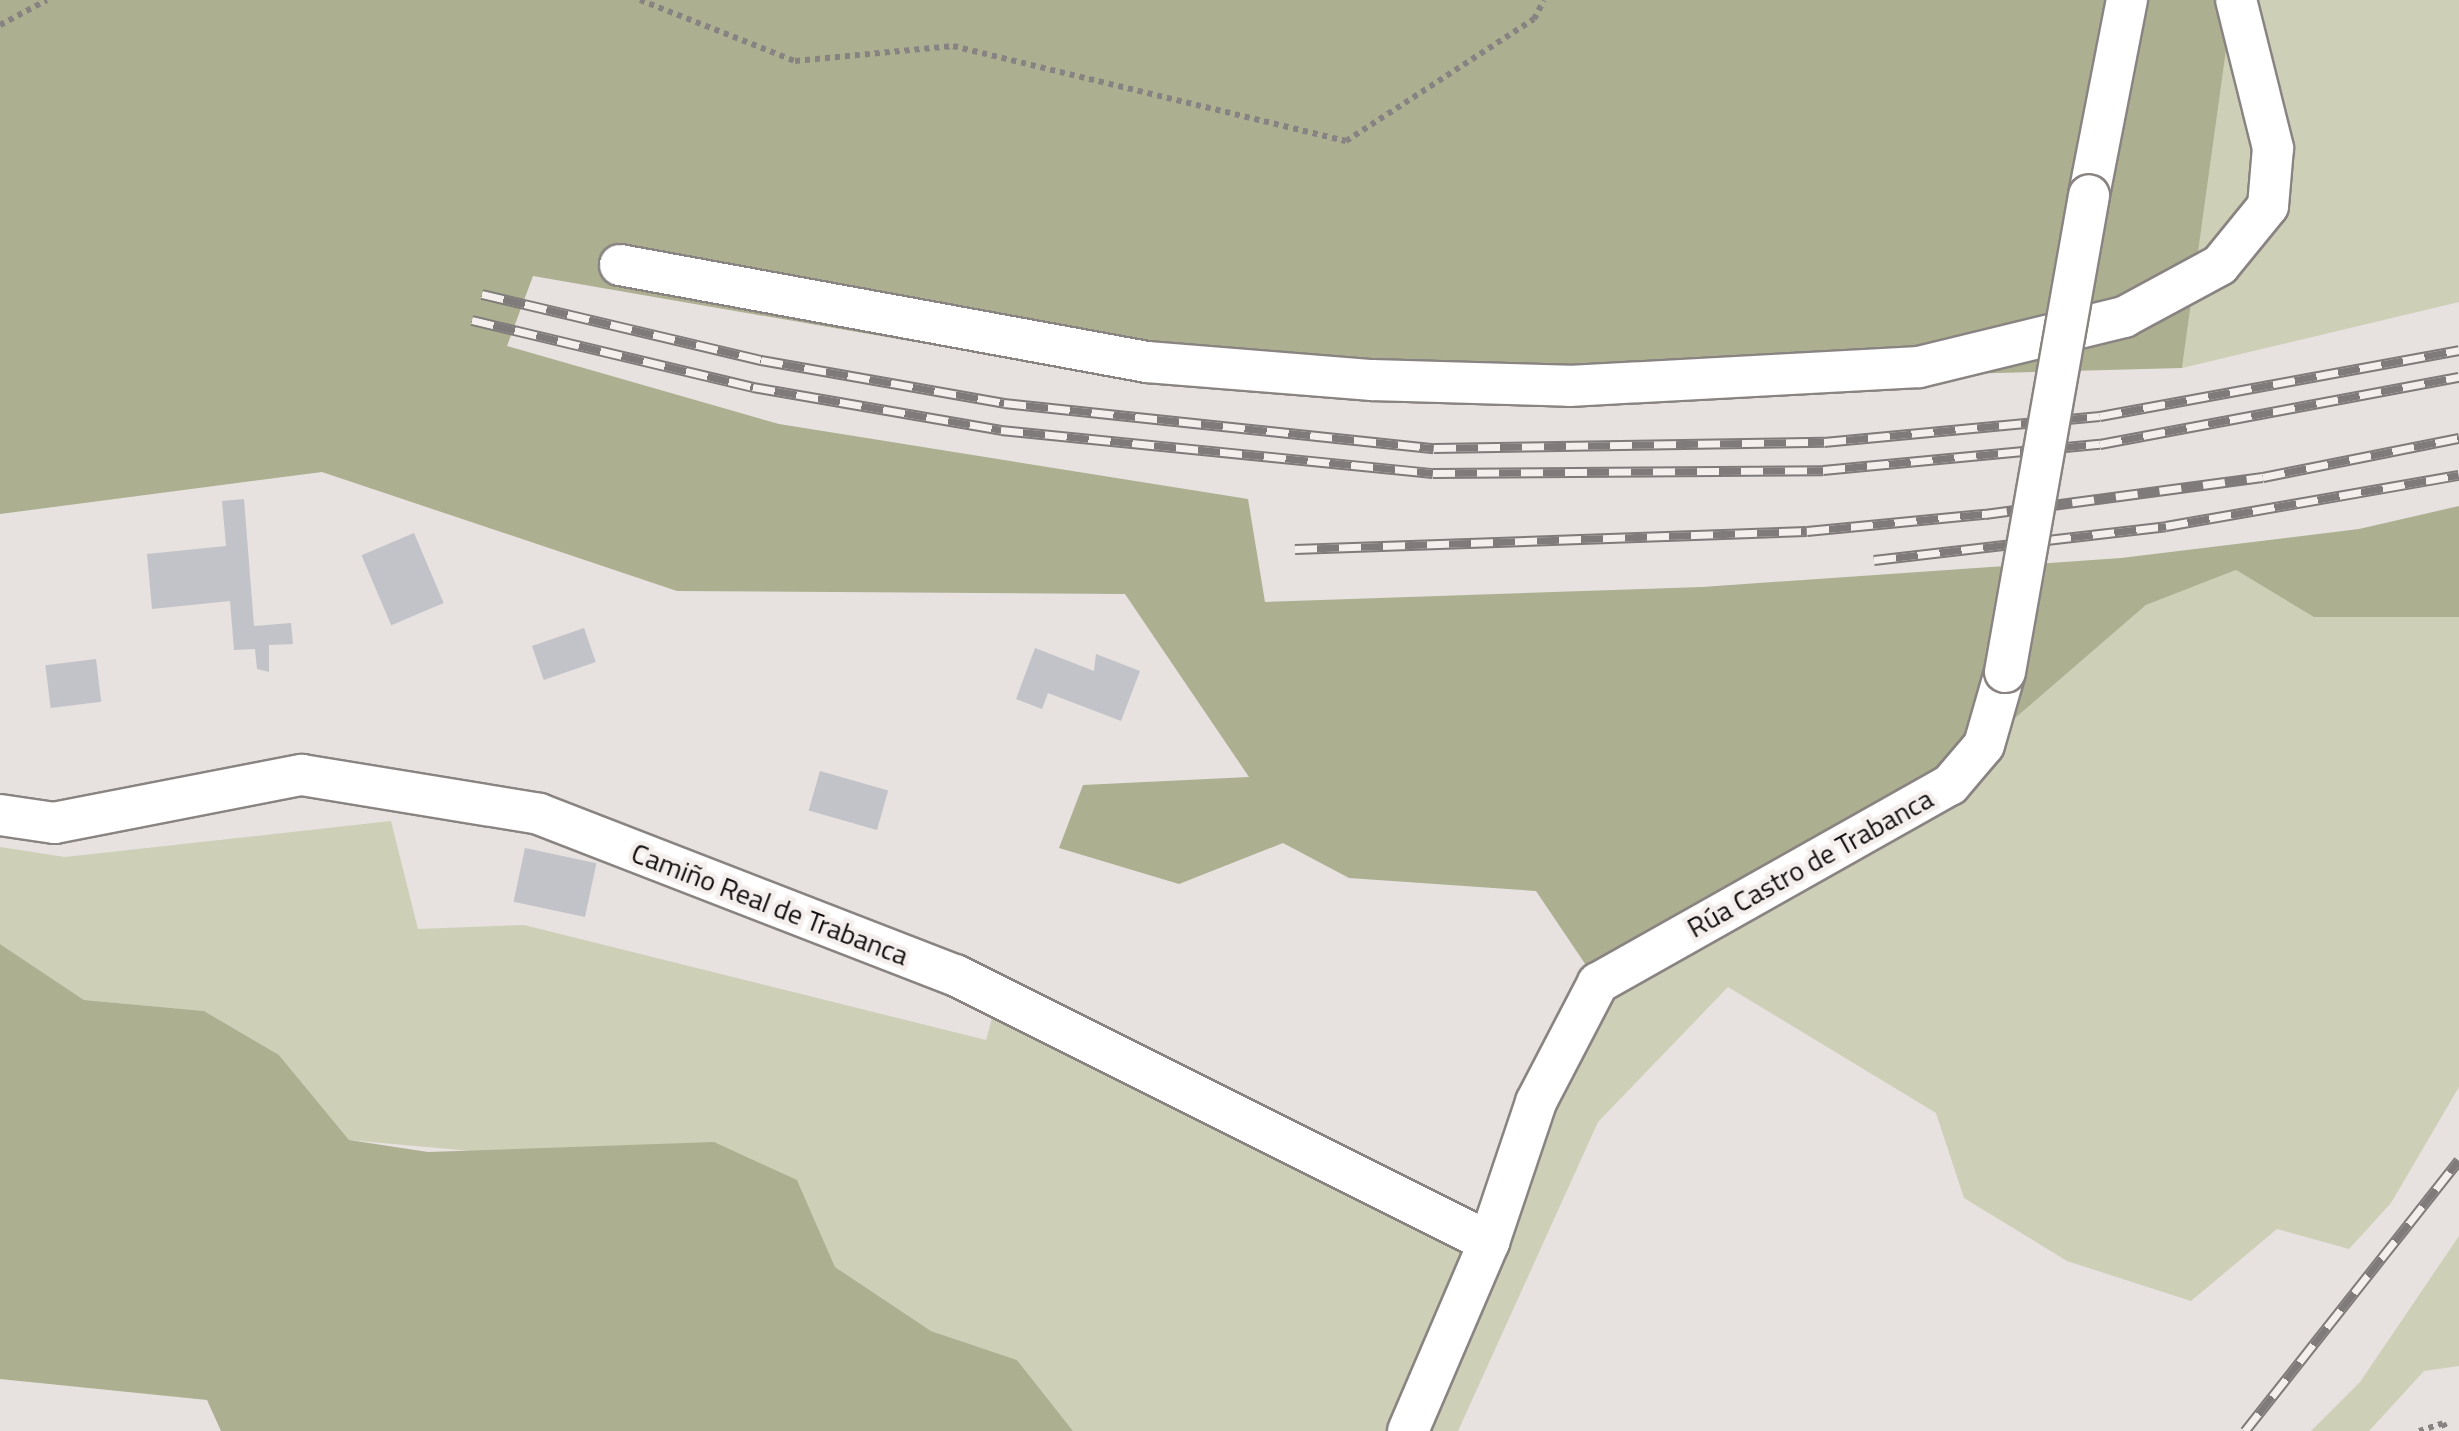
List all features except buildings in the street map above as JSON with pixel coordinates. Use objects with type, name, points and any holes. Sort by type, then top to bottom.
[{"type":"street","name":"Rúa Castro de Trabanca","points":[[1408,1431],[1490,1242],[1536,1102],[1598,983],[1950,785],[1984,746],[2004,672],[2127,0]]},
{"type":"street","points":[[620,265],[1148,362],[1372,380],[1570,386],[1920,368],[2124,317],[2220,265],[2268,206],[2274,148],[2236,0]]},
{"type":"street","name":"Camiño Real de Trabanca","points":[[0,815],[54,822],[302,775],[539,814],[955,975],[1490,1242]]},
{"type":"path","points":[[0,25],[47,0]]},
{"type":"path","points":[[640,0],[796,61],[952,46],[1346,140],[1534,18],[1544,0]]},
{"type":"path","points":[[2419,1431],[2443,1423],[2446,1431]]},
{"type":"green space","points":[[0,0],[2233,0],[2182,368],[1600,384],[1077,370],[533,276],[507,346],[779,424],[1248,499],[1265,602],[1702,587],[2121,558],[2359,529],[2459,506],[2459,617],[2314,617],[2236,570],[2146,605],[1984,745],[1598,983],[1536,891],[1349,878],[1283,843],[1179,884],[1059,848],[1083,785],[1249,777],[1125,594],[677,591],[322,472],[0,514]]},
{"type":"green space","points":[[2233,0],[2459,0],[2459,302],[2182,368]]},
{"type":"green space","points":[[2236,570],[2314,616],[2459,617],[2459,1087],[2391,1203],[2349,1249],[2277,1229],[2191,1301],[2067,1261],[1964,1198],[1936,1113],[1728,987],[1598,1122],[1458,1431],[1073,1431],[1017,1360],[931,1331],[835,1267],[797,1180],[349,1140],[279,1055],[204,1011],[84,1000],[0,944],[0,847],[65,857],[391,821],[418,929],[524,925],[986,1040],[998,996],[1489,1242],[1598,983],[1984,745],[2146,605]]},
{"type":"green space","points":[[0,944],[84,1000],[204,1011],[279,1055],[349,1140],[428,1152],[714,1142],[797,1180],[835,1267],[931,1331],[1017,1360],[1073,1431],[221,1431],[207,1400],[0,1379]]},
{"type":"green space","points":[[2459,1236],[2459,1366],[2424,1371],[2369,1431],[2311,1431],[2360,1382]]},
{"type":"railway","points":[[482,294],[761,360],[1004,403],[1434,448],[1824,442],[2100,416],[2459,350]]},
{"type":"railway","points":[[472,320],[753,387],[1001,430],[1433,473],[1823,470],[2100,444],[2459,377]]},
{"type":"railway","points":[[1295,549],[1807,531],[1985,514],[2263,477],[2459,438]]},
{"type":"railway","points":[[1874,560],[2166,526],[2459,475]]},
{"type":"railway","points":[[2245,1431],[2459,1160]]}]
